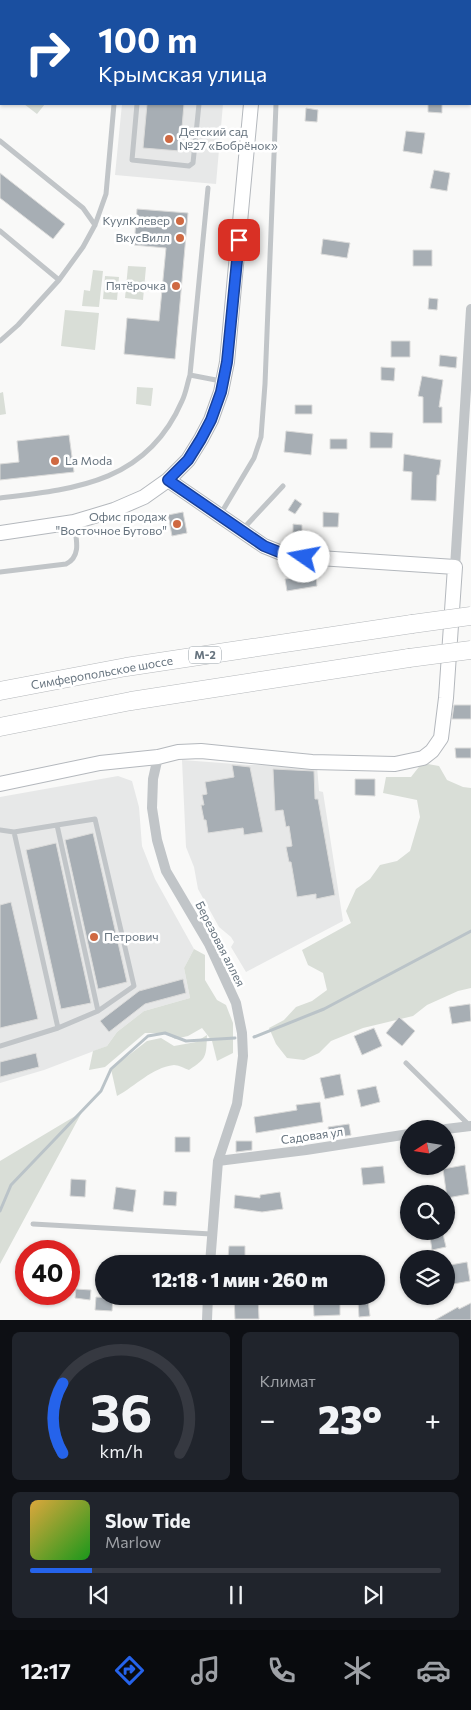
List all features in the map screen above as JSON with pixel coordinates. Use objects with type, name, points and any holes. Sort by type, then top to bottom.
[{"type":"highway","name":"Симферопольское шоссе","points":[[0,691],[126,667],[471,616]]},
{"type":"highway","points":[[0,727],[131,701],[471,650]]},
{"type":"street","points":[[0,533],[74,522],[114,510],[144,498],[168,480],[188,460],[201,439],[211,420],[227,362],[251,105]]},
{"type":"street","points":[[0,784],[100,763],[201,750],[312,762],[395,764],[423,758],[432,751],[441,738],[446,698],[471,309]]},
{"type":"street","points":[[168,480],[264,546],[284,554],[455,567]]},
{"type":"street","name":"Березовая аллея","points":[[158,757],[153,779],[152,808],[157,840],[166,871],[209,944],[236,1003],[242,1033],[242,1056],[237,1104],[218,1161],[210,1255]]},
{"type":"street","points":[[455,1128],[471,1126]]},
{"type":"street","name":"Садовая ул","points":[[218,1161],[400,1135]]},
{"type":"street","points":[[207,1320],[208,1305]]},
{"type":"lane","points":[[0,341],[18,325],[58,280],[83,247],[95,225],[106,194],[114,105]]},
{"type":"lane","points":[[137,105],[132,160],[189,166],[193,163],[199,105]]},
{"type":"lane","points":[[220,516],[254,458],[261,437],[265,384],[276,105]]},
{"type":"lane","points":[[0,141],[83,208],[95,225]]},
{"type":"lane","points":[[0,498],[78,487],[102,479],[137,460],[152,446],[171,423],[183,400],[190,375],[208,188]]},
{"type":"lane","points":[[0,231],[58,280]]},
{"type":"lane","points":[[190,375],[223,382]]},
{"type":"lane","points":[[242,530],[283,486]]},
{"type":"lane","points":[[0,572],[66,564],[73,560],[77,545],[74,522]]},
{"type":"lane","points":[[0,830],[14,832],[95,819],[134,986],[98,1011],[58,1028],[0,1046]]},
{"type":"lane","points":[[57,825],[98,1011]]},
{"type":"lane","points":[[14,832],[58,1028]]},
{"type":"lane","points":[[406,1063],[471,1126]]},
{"type":"lane","points":[[33,1224],[211,1234]]},
{"type":"shaded area","points":[[25,105],[44,105],[37,114]]},
{"type":"shaded area","name":"Детский сад №27 «Бобрёнок»","points":[[122,105],[223,105],[216,184],[115,175]]},
{"type":"shaded area","points":[[128,266],[146,267],[143,300],[125,298]]},
{"type":"shaded area","points":[[93,270],[103,271],[99,307],[82,306],[84,290],[90,291]]},
{"type":"shaded area","points":[[105,276],[119,277],[117,300],[103,299]]},
{"type":"shaded area","points":[[65,310],[99,313],[95,350],[61,346]]},
{"type":"shaded area","points":[[137,387],[153,388],[151,406],[136,404]]},
{"type":"shaded area","points":[[3,392],[6,414],[0,415],[0,393]]},
{"type":"shaded area","points":[[182,760],[249,765],[317,766],[319,791],[323,792],[343,921],[246,972],[231,947],[234,942],[219,927],[198,889],[194,867],[186,847]]},
{"type":"shaded area","points":[[422,763],[439,766],[447,780],[463,787],[471,788],[471,988],[458,991],[427,1005],[413,1016],[363,1028],[331,1041],[319,1053],[304,1060],[287,1058],[276,1044],[269,1028],[284,1020],[296,1007],[312,1001],[327,990],[323,973],[308,965],[302,950],[351,923],[346,911],[356,889],[370,879],[380,865],[397,861],[410,851],[420,817],[417,800],[383,793],[386,777],[411,777]]},
{"type":"shaded area","name":"Петрович","points":[[118,776],[132,781],[139,807],[142,846],[155,879],[194,949],[184,968],[190,998],[144,1011],[117,1032],[107,1046],[44,1070],[0,1083],[0,797]]},
{"type":"shaded area","points":[[194,949],[205,955],[205,980],[217,1000],[226,1005],[233,1023],[233,1053],[217,1061],[212,1041],[202,1028],[188,1036],[175,1039],[165,1033],[145,1033],[105,1067],[89,1070],[93,1051],[107,1046],[117,1032],[144,1011],[190,998],[184,968]]},
{"type":"shaded area","points":[[207,1035],[204,1056],[199,1063],[189,1070],[176,1065],[166,1067],[151,1073],[117,1096],[111,1069],[147,1041],[161,1038],[174,1046],[196,1042]]},
{"type":"shaded area","points":[[82,1112],[0,1264],[0,1161]]},
{"type":"building","points":[[147,105],[184,105],[180,151],[143,148]]},
{"type":"building","points":[[428,105],[442,105],[442,113],[428,112]]},
{"type":"building","points":[[306,108],[318,110],[317,122],[305,121]]},
{"type":"building","points":[[406,131],[425,133],[422,154],[403,151]]},
{"type":"building","points":[[434,170],[450,173],[447,191],[430,188]]},
{"type":"building","points":[[0,173],[65,224],[53,239],[0,198]]},
{"type":"building","points":[[137,209],[188,213],[175,359],[124,354],[127,318],[159,321],[166,248],[134,245]]},
{"type":"building","points":[[323,239],[350,243],[347,258],[321,254]]},
{"type":"building","points":[[413,250],[432,250],[432,266],[413,266]]},
{"type":"building","points":[[429,298],[438,299],[437,310],[428,309]]},
{"type":"building","points":[[391,341],[410,341],[410,357],[391,357]]},
{"type":"building","points":[[440,355],[457,357],[456,368],[439,366]]},
{"type":"building","points":[[381,367],[395,368],[394,381],[381,380]]},
{"type":"building","points":[[422,376],[443,380],[439,407],[442,407],[442,423],[423,423],[423,397],[418,396]]},
{"type":"building","points":[[295,405],[312,405],[312,414],[295,414]]},
{"type":"building","points":[[286,431],[313,434],[311,455],[284,452]]},
{"type":"building","points":[[370,432],[393,433],[392,448],[370,448]]},
{"type":"building","points":[[69,435],[74,472],[0,480],[0,464],[19,462],[17,441]]},
{"type":"building","points":[[330,439],[347,439],[347,449],[330,449]]},
{"type":"building","points":[[404,454],[441,460],[439,475],[437,475],[436,501],[411,500],[412,472],[403,471]]},
{"type":"building","points":[[295,499],[302,504],[295,514],[288,510]]},
{"type":"building","name":"Офис продаж \"Восточное Бутово\"","points":[[183,512],[187,533],[172,536],[168,515]]},
{"type":"building","points":[[323,512],[339,513],[338,527],[323,527]]},
{"type":"building","points":[[293,524],[302,525],[302,537],[293,537]]},
{"type":"building","points":[[316,575],[317,586],[287,591],[285,579]]},
{"type":"building","points":[[454,705],[471,705],[471,719],[452,719]]},
{"type":"building","points":[[455,748],[471,748],[471,758],[456,758]]},
{"type":"building","points":[[232,765],[250,767],[263,832],[244,835],[243,828],[208,833],[201,805],[204,805],[202,795],[207,794],[205,782],[234,777]]},
{"type":"building","points":[[273,769],[314,771],[315,799],[318,799],[335,895],[316,899],[316,894],[297,897],[291,862],[289,862],[286,847],[292,846],[289,826],[286,827],[283,810],[275,811]]},
{"type":"building","points":[[355,779],[375,779],[375,796],[355,795]]},
{"type":"building","points":[[93,833],[127,982],[98,989],[65,840]]},
{"type":"building","points":[[56,843],[91,1003],[61,1009],[26,850]]},
{"type":"building","points":[[11,902],[38,1019],[0,1028],[0,905]]},
{"type":"building","points":[[183,979],[186,993],[145,1004],[109,1032],[100,1021],[139,991]]},
{"type":"building","points":[[470,1004],[471,1021],[452,1024],[449,1007]]},
{"type":"building","points":[[399,1017],[415,1031],[402,1046],[386,1033]]},
{"type":"building","points":[[374,1028],[382,1046],[362,1055],[354,1036]]},
{"type":"building","points":[[36,1053],[39,1067],[0,1077],[0,1062]]},
{"type":"building","points":[[340,1074],[344,1095],[325,1099],[320,1078]]},
{"type":"building","points":[[376,1086],[380,1102],[361,1107],[357,1090]]},
{"type":"building","points":[[320,1102],[323,1122],[256,1133],[254,1117],[297,1110],[296,1105]]},
{"type":"building","points":[[349,1124],[351,1135],[330,1139],[328,1127]]},
{"type":"building","points":[[175,1137],[190,1137],[190,1152],[175,1152]]},
{"type":"building","points":[[236,1141],[252,1141],[252,1150],[236,1152]]},
{"type":"building","points":[[465,1165],[469,1194],[455,1197],[455,1185],[445,1185],[444,1175],[455,1175],[455,1167]]},
{"type":"building","points":[[383,1166],[385,1183],[363,1185],[361,1168]]},
{"type":"building","points":[[71,1179],[86,1180],[85,1197],[70,1196]]},
{"type":"building","points":[[116,1187],[136,1190],[133,1212],[113,1209]]},
{"type":"building","points":[[164,1191],[177,1192],[176,1206],[163,1205]]},
{"type":"building","points":[[280,1192],[283,1209],[262,1212],[234,1208],[235,1195],[260,1198],[260,1195]]},
{"type":"building","points":[[430,1240],[444,1240],[446,1247],[432,1250]]},
{"type":"building","points":[[229,1246],[245,1246],[245,1255],[228,1255]]},
{"type":"building","points":[[467,1262],[470,1281],[455,1284],[455,1264]]},
{"type":"building","points":[[80,1289],[91,1290],[90,1300],[80,1299]]},
{"type":"building","points":[[471,1303],[471,1320],[435,1320],[458,1307],[459,1309]]},
{"type":"building","points":[[95,1305],[112,1305],[112,1311],[95,1310]]},
{"type":"building","points":[[234,1305],[258,1305],[259,1319],[235,1319]]},
{"type":"building","points":[[313,1305],[340,1305],[340,1315],[314,1316]]},
{"type":"building","points":[[358,1305],[369,1305],[370,1316],[359,1317]]},
{"type":"waterway","points":[[254,1037],[324,1009],[471,931]]},
{"type":"waterway","points":[[0,1211],[11,1185],[101,1091],[111,1069],[148,1036],[165,1033],[186,1041],[235,1038]]},
{"type":"place","name":"Детский сад №27 «Бобрёнок»","points":[[169,139]]},
{"type":"place","name":"КуулКлевер","points":[[180,221]]},
{"type":"place","name":"ВкусВилл","points":[[180,238]]},
{"type":"place","name":"Пятёрочка","points":[[176,286]]},
{"type":"place","name":"La Moda","points":[[55,461]]},
{"type":"place","name":"Офис продаж \"Восточное Бутово\"","points":[[177,524]]},
{"type":"place","name":"Петрович","points":[[94,937]]},
{"type":"route","points":[[239,240],[227,362],[221,392],[211,420],[201,439],[188,460],[168,480],[264,546],[284,554],[304,557]]}]
